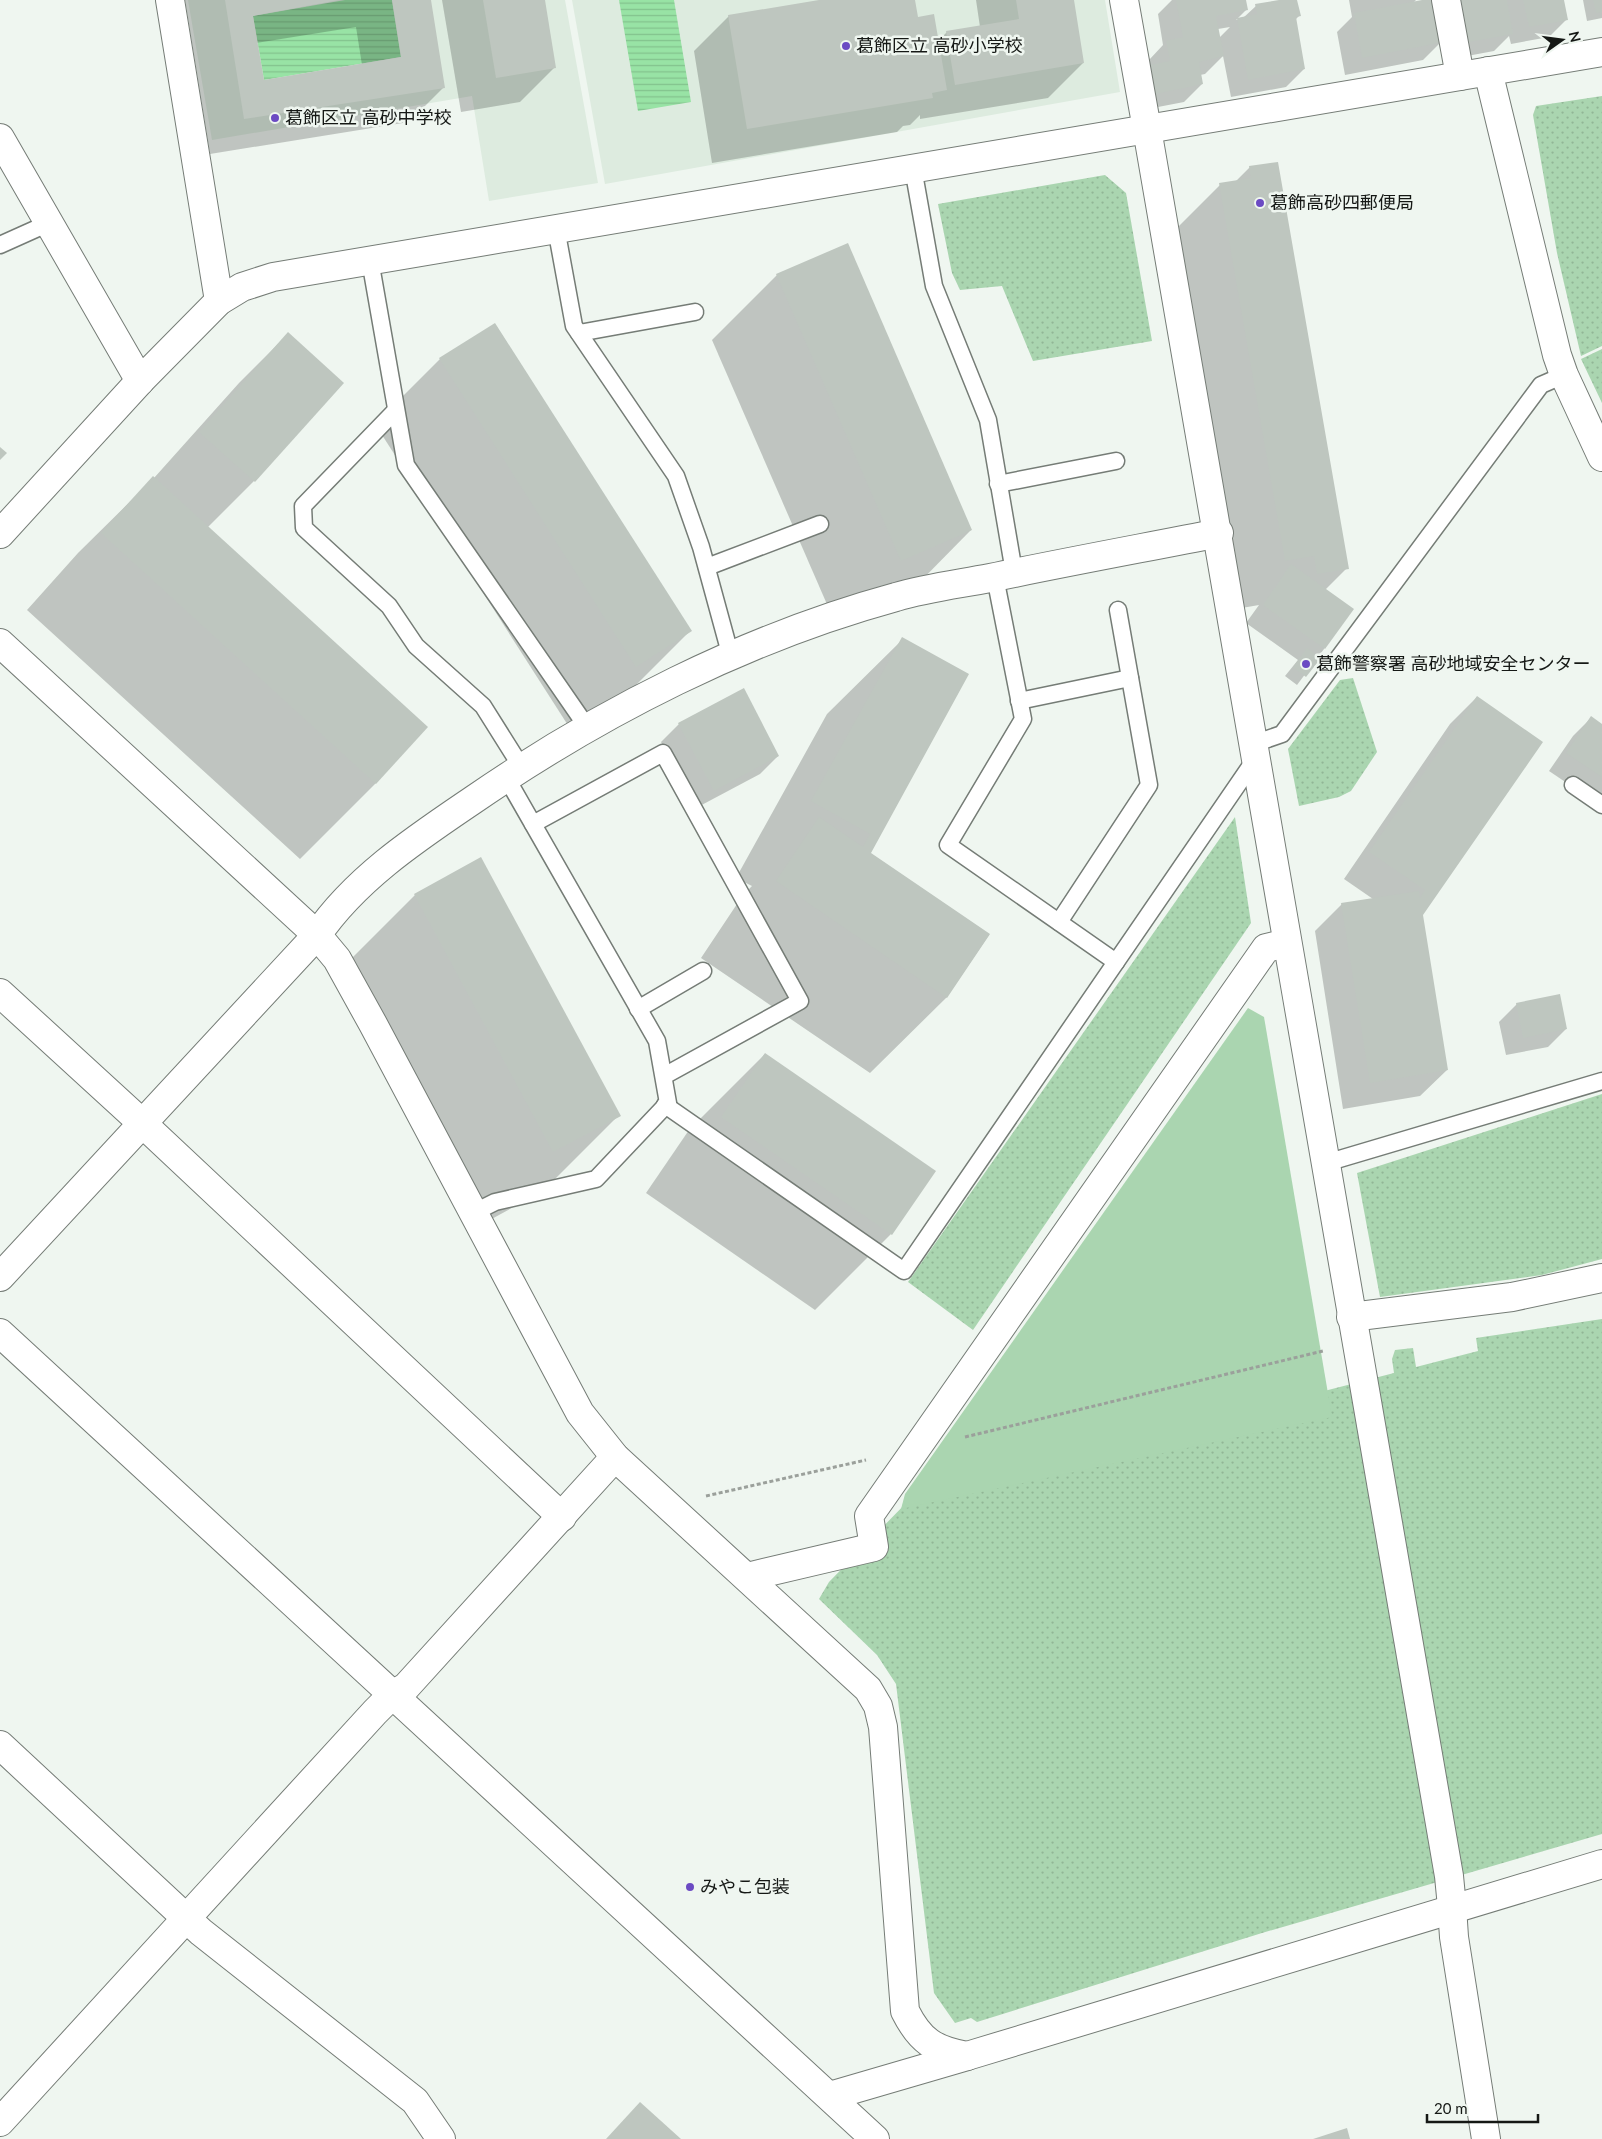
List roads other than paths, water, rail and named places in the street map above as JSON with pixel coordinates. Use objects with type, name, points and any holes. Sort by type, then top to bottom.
[{"type":"street","points":[[170,0],[219,301]]},
{"type":"street","points":[[1124,0],[1219,533],[1254,751],[1449,1876],[1454,1938],[1486,2139]]},
{"type":"street","points":[[1446,0],[1460,76]]},
{"type":"street","points":[[0,534],[140,381],[219,301],[242,287],[273,277],[1602,52]]},
{"type":"street","points":[[1488,71],[1532,260],[1564,375],[1602,457]]},
{"type":"street","points":[[0,138],[140,381]]},
{"type":"street","points":[[0,1277],[317,935],[334,910],[375,872],[431,829],[587,726],[731,657],[810,623],[888,599],[1005,574],[1219,533]]},
{"type":"street","points":[[0,643],[317,935],[337,959],[580,1413],[615,1457],[868,1689],[878,1706],[883,1727],[905,2011],[912,2025],[933,2047],[967,2056]]},
{"type":"street","points":[[747,1577],[874,1548],[869,1516],[1266,948],[1287,943]]},
{"type":"street","points":[[0,993],[142,1123],[562,1517]]},
{"type":"street","points":[[1351,1317],[1512,1297],[1602,1278]]},
{"type":"street","points":[[0,1333],[875,2139]]},
{"type":"street","points":[[0,2122],[375,1712],[392,1695],[406,1687],[615,1457]]},
{"type":"street","points":[[0,1745],[187,1919],[242,1966],[414,2101],[441,2139]]},
{"type":"street","points":[[830,2096],[1602,1864]]},
{"type":"lane","points":[[913,168],[934,286],[988,420],[998,484],[1005,574],[1019,701],[1023,719],[948,845],[1116,962]]},
{"type":"lane","points":[[0,245],[49,222]]},
{"type":"lane","points":[[556,228],[574,326],[676,476],[707,567],[731,657]]},
{"type":"lane","points":[[370,260],[406,464],[587,726]]},
{"type":"lane","points":[[579,333],[695,312]]},
{"type":"lane","points":[[665,1106],[904,1271],[1116,962],[1254,751],[1282,734],[1541,385],[1564,375]]},
{"type":"lane","points":[[396,410],[303,506],[304,528],[389,606],[416,646],[483,706],[514,773],[533,824],[657,1041],[668,1103],[596,1179],[495,1202],[473,1213]]},
{"type":"lane","points":[[998,484],[1116,461]]},
{"type":"lane","points":[[707,567],[820,524]]},
{"type":"lane","points":[[1059,922],[1149,785],[1118,610]]},
{"type":"lane","points":[[1019,701],[1130,678]]},
{"type":"lane","points":[[533,824],[663,753],[800,1001],[664,1076]]},
{"type":"lane","points":[[1573,785],[1602,804]]},
{"type":"lane","points":[[638,1008],[703,971]]},
{"type":"lane","points":[[1326,1163],[1602,1081]]},
{"type":"place","name":"葛飾区立 高砂小学校","points":[[846,46]]},
{"type":"place","name":"葛飾区立 高砂中学校","points":[[275,118]]},
{"type":"place","name":"葛飾高砂四郵便局","points":[[1260,203]]},
{"type":"place","name":"葛飾警察署 高砂地域安全センター","points":[[1306,664]]},
{"type":"place","name":"みやこ包装","points":[[690,1887]]}]
